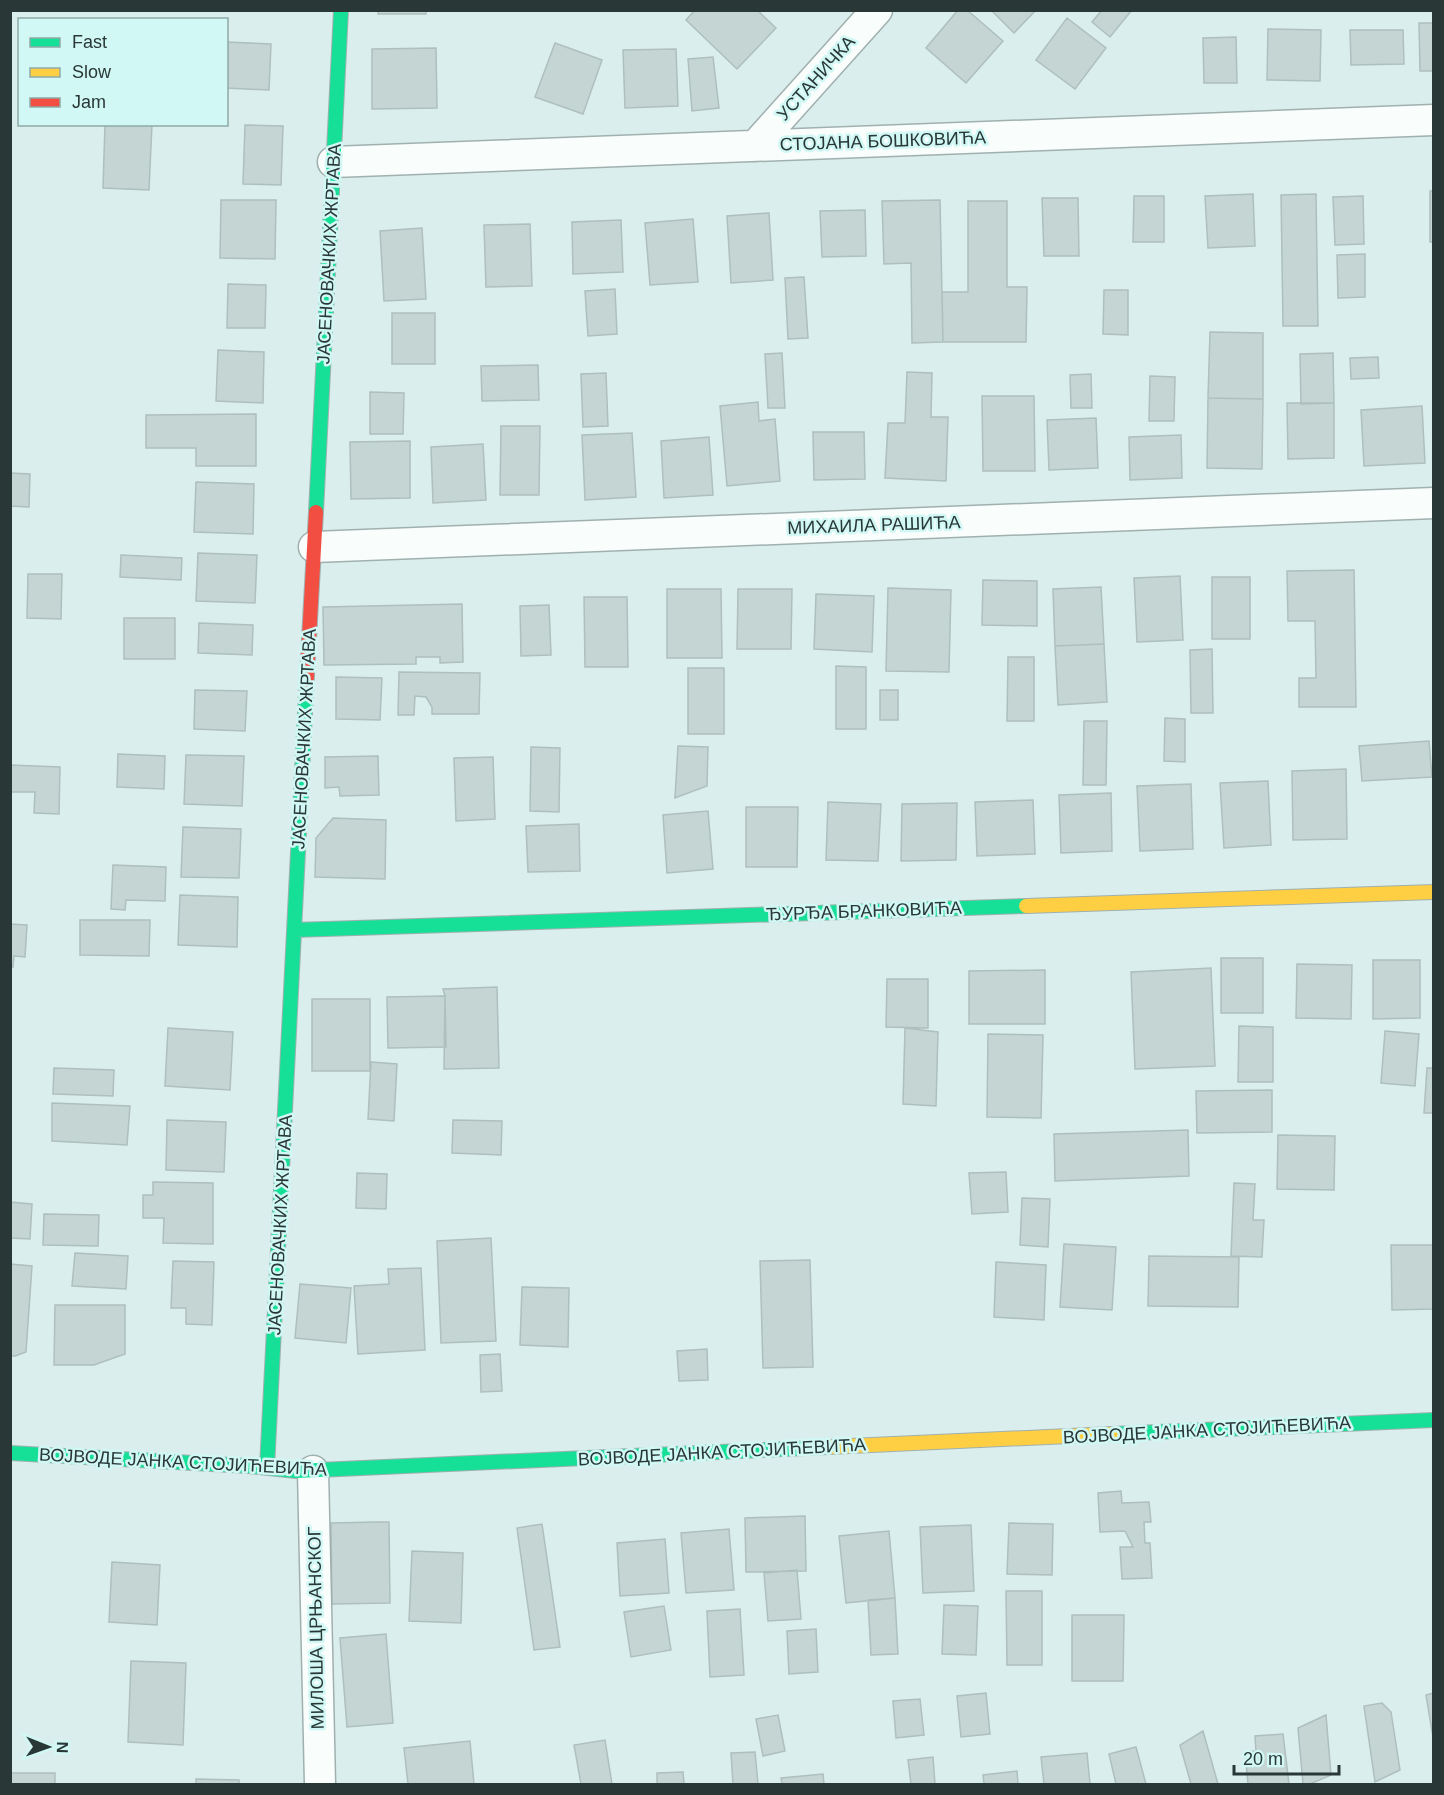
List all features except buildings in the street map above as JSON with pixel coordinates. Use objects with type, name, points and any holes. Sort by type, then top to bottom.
[{"type":"street","name":"ЈАСЕНОВАЧКИХ ЖРТАВА","points":[[267,1468],[341,10]]},
{"type":"street","name":"УСТАНИЧКА","points":[[755,146],[877,10]]},
{"type":"street","name":"СТОЈАНА БОШКОВИЋА","points":[[333,162],[1434,120]]},
{"type":"street","name":"МИХАИЛА РАШИЋА","points":[[314,547],[1434,503]]},
{"type":"street","name":"ЂУРЂА БРАНКОВИЋА","points":[[294,930],[1434,892]]},
{"type":"street","name":"ВОЈВОДЕ ЈАНКА СТОЈИЋЕВИЋА","points":[[10,1453],[267,1468],[296,1472],[1434,1420]]},
{"type":"street","name":"МИЛОША ЦРЊАНСКОГ","points":[[313,1470],[320,1785]]},
{"type":"traffic: fast","points":[[316,512],[341,10]]},
{"type":"traffic: fast","points":[[267,1468],[306,693]]},
{"type":"traffic: fast","points":[[294,930],[1026,906]]},
{"type":"traffic: fast","points":[[1112,1434],[1434,1420]]},
{"type":"traffic: fast","points":[[10,1453],[249,1466],[296,1471],[828,1447]]},
{"type":"traffic: slow","points":[[1026,906],[1434,892]]},
{"type":"traffic: slow","points":[[828,1447],[1112,1434]]},
{"type":"traffic: jam","points":[[306,693],[316,512]]}]
